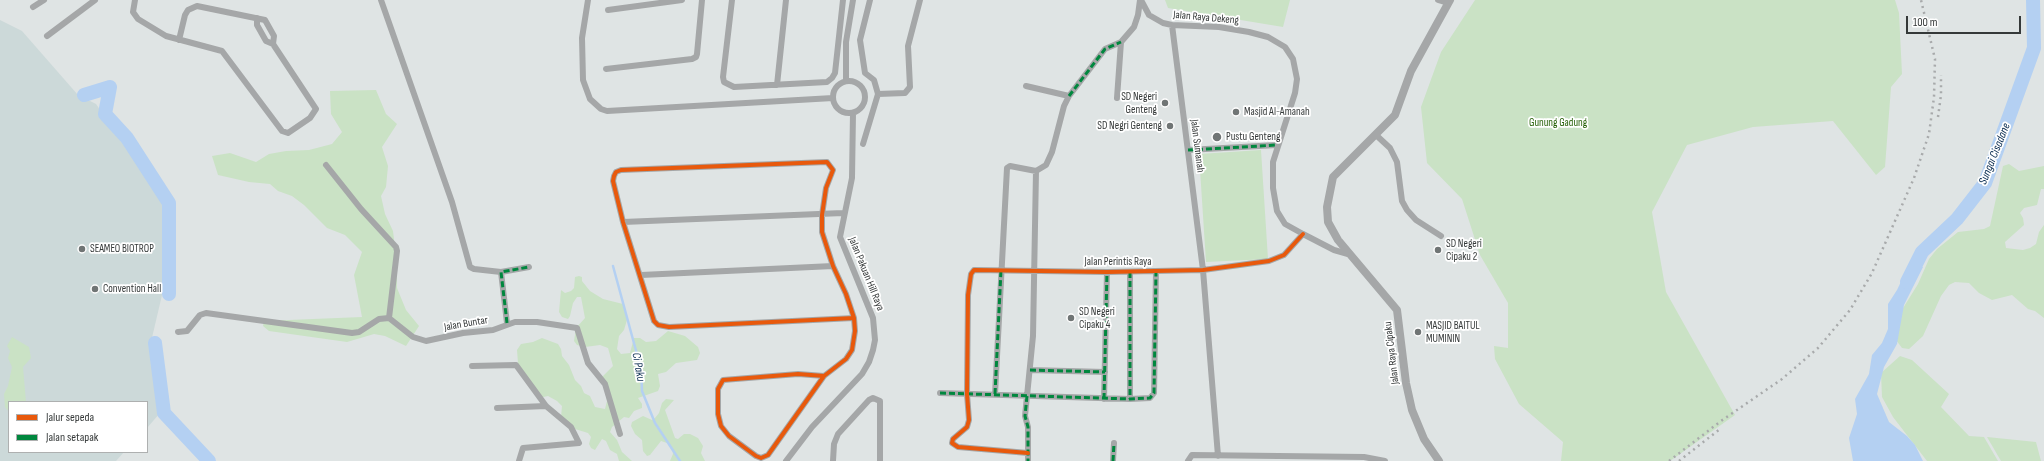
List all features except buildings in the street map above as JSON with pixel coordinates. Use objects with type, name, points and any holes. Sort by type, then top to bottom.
[{"type":"street","points":[[33,7],[44,0]]},
{"type":"street","points":[[46,36],[95,0]]},
{"type":"street","points":[[135,0],[133,12],[138,19],[166,36],[179,40],[222,51],[282,131],[288,133],[310,118],[316,109],[274,44],[266,40],[257,25],[257,18],[197,6],[188,10],[185,15],[179,40]]},
{"type":"street","points":[[381,0],[452,202],[470,267],[474,269],[501,272],[530,267]]},
{"type":"street","points":[[588,0],[582,38],[583,80],[590,99],[601,109],[607,110],[833,98]]},
{"type":"street","points":[[608,10],[682,0]]},
{"type":"street","points":[[606,69],[692,59],[696,57],[702,0]]},
{"type":"street","points":[[732,0],[723,77],[724,82],[734,87],[826,82],[832,78],[835,73],[843,0]]},
{"type":"street","points":[[777,85],[786,0]]},
{"type":"street","points":[[846,81],[846,42],[853,0]]},
{"type":"street","points":[[863,144],[878,94],[874,80],[865,73],[860,40],[870,0]]},
{"type":"street","points":[[878,94],[905,93],[910,88],[908,46],[920,0]]},
{"type":"street","points":[[995,394],[1006,168],[1010,166],[1036,171],[1046,165],[1052,152],[1064,106],[1069,96],[1104,49],[1121,42],[1134,27],[1141,0]]},
{"type":"street","name":"Jalan Raya Dekeng","points":[[1141,0],[1149,14],[1156,20],[1172,25],[1219,27],[1249,32],[1268,37],[1285,48],[1293,59],[1297,79],[1273,162],[1272,176],[1277,211],[1286,224],[1334,250],[1348,254]]},
{"type":"street","points":[[1438,0],[1449,2]]},
{"type":"street","name":"Jalan Raya Cipaku","points":[[1439,461],[1424,439],[1412,410],[1406,384],[1397,310],[1348,254],[1328,222],[1328,194],[1333,177],[1395,114],[1411,71],[1449,2]]},
{"type":"street","name":"Jalan Sumanah","points":[[1172,25],[1202,270],[1218,456]]},
{"type":"street","points":[[1117,98],[1121,42]]},
{"type":"street","points":[[846,81],[856,82],[865,93],[862,107],[853,112],[840,110],[833,98],[836,87],[846,81]]},
{"type":"street","points":[[1026,86],[1069,96]]},
{"type":"street","name":"Jalan Pakuan Hill Raya","points":[[786,461],[812,427],[862,374],[869,362],[875,340],[873,318],[840,236],[843,213],[852,178],[853,112]]},
{"type":"street","points":[[1376,135],[1390,148],[1397,162],[1402,201],[1406,210],[1416,220],[1441,236]]},
{"type":"street","points":[[1188,150],[1277,145]]},
{"type":"street","points":[[824,376],[798,374],[723,380],[718,389],[718,414],[722,426],[729,436],[751,452],[761,458],[765,458],[824,376],[846,359],[852,350],[855,331],[854,318],[846,294],[833,266],[822,232],[822,215],[826,188],[832,170],[827,162],[621,170],[616,172],[613,181],[623,222],[654,321],[664,327],[854,318]]},
{"type":"street","points":[[178,332],[187,331],[200,316],[206,313],[352,332],[359,332],[379,319],[389,318],[397,251],[396,247],[361,209],[326,165]]},
{"type":"street","points":[[1028,461],[1028,427],[1025,416],[1033,336],[1036,171]]},
{"type":"street","points":[[623,222],[843,213]]},
{"type":"street","name":"Jalan Perintis Raya","points":[[967,394],[968,295],[971,274],[978,269],[1107,272],[1202,270],[1269,262],[1284,255],[1303,234]]},
{"type":"street","points":[[640,276],[833,266]]},
{"type":"street","points":[[501,272],[507,324]]},
{"type":"street","points":[[1104,399],[1107,272]]},
{"type":"street","points":[[1130,272],[1130,400]]},
{"type":"street","points":[[940,394],[995,394],[1130,400],[1150,398],[1154,393],[1156,272]]},
{"type":"street","name":"Jalan Buntar","points":[[389,318],[413,337],[426,341],[463,333],[493,330],[507,324],[529,321],[578,329],[588,363],[598,374],[604,384],[620,434]]},
{"type":"street","points":[[472,366],[516,365],[546,406],[571,427],[579,443],[524,448],[519,461]]},
{"type":"street","points":[[1030,370],[1104,372]]},
{"type":"street","points":[[967,394],[968,424],[964,430],[953,439],[953,445],[1028,453]]},
{"type":"street","points":[[833,461],[833,449],[838,434],[869,400],[873,398],[880,401],[880,461]]},
{"type":"street","points":[[497,408],[546,406]]},
{"type":"street","points":[[1113,461],[1114,444]]},
{"type":"street","points":[[1188,461],[1188,457],[1192,455],[1364,457],[1385,461]]},
{"type":"shaded area","name":"SEAMEO BIOTROP","points":[[0,20],[22,31],[78,95],[96,104],[165,203],[162,295],[151,342],[160,413],[148,427],[148,401],[8,401],[8,453],[123,453],[116,461],[0,461]]},
{"type":"green space","points":[[1165,0],[1290,0],[1283,27],[1168,8]]},
{"type":"green space","name":"Gunung Gadung","points":[[1475,0],[1895,0],[1899,13],[1902,74],[1891,87],[1885,167],[1876,175],[1833,121],[1753,127],[1687,145],[1652,212],[1666,292],[1735,415],[1670,461],[1561,461],[1563,442],[1519,404],[1495,359],[1494,346],[1508,348],[1508,303],[1480,255],[1462,199],[1427,163],[1421,107],[1441,52]]},
{"type":"green space","points":[[376,90],[386,114],[397,124],[382,147],[388,166],[386,187],[381,196],[385,214],[393,231],[397,264],[397,288],[406,310],[419,326],[406,346],[385,336],[374,334],[347,342],[269,331],[263,326],[264,321],[362,317],[354,275],[362,252],[345,235],[327,228],[304,205],[292,196],[278,191],[270,184],[249,182],[218,175],[212,156],[230,153],[256,162],[269,154],[286,151],[309,150],[332,144],[342,132],[331,114],[330,91]]},
{"type":"green space","points":[[1261,150],[1268,259],[1206,262],[1199,154]]},
{"type":"green space","points":[[2009,164],[2019,171],[2044,166],[2044,189],[2041,189],[2037,205],[2024,208],[2020,213],[2023,218],[2024,225],[2005,242],[2006,248],[2023,250],[2030,248],[2036,244],[2039,232],[2044,225],[2044,318],[2035,311],[2028,309],[2012,295],[1992,300],[1979,293],[1969,283],[1955,282],[1949,285],[1941,296],[1923,336],[1909,349],[1902,348],[1896,340],[1900,313],[1918,284],[1929,259],[1937,249],[1958,232],[1984,229],[1990,226],[2003,166]]},
{"type":"green space","points":[[575,277],[582,277],[582,281],[590,291],[603,299],[623,304],[627,320],[624,330],[619,336],[617,349],[621,354],[630,353],[634,338],[640,338],[646,342],[656,341],[668,331],[685,336],[698,347],[700,353],[697,360],[676,363],[666,372],[658,374],[660,386],[658,391],[638,398],[642,404],[642,408],[634,411],[629,418],[624,417],[612,427],[610,432],[617,440],[622,452],[632,461],[619,461],[617,454],[610,450],[606,441],[602,439],[595,450],[591,448],[589,444],[591,437],[588,433],[575,429],[561,417],[562,406],[557,401],[548,396],[539,398],[520,369],[518,363],[517,350],[521,344],[533,342],[542,338],[558,344],[561,349],[562,356],[569,365],[575,380],[581,386],[584,393],[590,396],[595,407],[605,409],[607,401],[602,377],[613,366],[608,348],[600,345],[585,347],[577,345],[574,341],[576,328],[585,318],[581,297],[577,297],[573,303],[568,319],[562,317],[559,312],[561,290],[565,293],[571,291],[574,288]]},
{"type":"green space","points":[[12,337],[29,347],[31,358],[23,367],[26,401],[8,401],[8,411],[5,407],[4,394],[8,386],[12,367],[8,358],[10,351],[7,346]]},
{"type":"green space","points":[[1900,356],[1912,360],[1949,394],[1941,407],[1969,436],[1984,437],[1998,461],[1927,461],[1893,417],[1882,397],[1881,373]]},
{"type":"green space","points":[[666,399],[674,400],[665,410],[675,438],[678,439],[684,434],[690,434],[698,438],[703,446],[701,453],[705,461],[670,461],[673,454],[672,448],[667,443],[661,441],[650,455],[647,456],[643,451],[642,440],[635,434],[631,426],[632,422],[643,416],[652,420],[655,418],[659,413],[662,403]]},
{"type":"green space","points":[[1987,437],[2036,442],[2041,461],[2001,461]]},
{"type":"water","points":[[1910,263],[1923,267],[1904,305],[1897,344],[1884,367],[1877,394],[1889,422],[1907,436],[1915,445],[1923,461],[1853,461],[1849,438],[1857,414],[1855,399],[1869,374],[1872,355],[1882,343],[1888,329],[1888,304],[1897,290]]},
{"type":"waterway","name":"Sungai Cisadane","points":[[1907,282],[1922,252],[1957,219],[1985,183],[2034,48],[2033,0]]},
{"type":"waterway","points":[[84,95],[110,87],[105,114],[127,138],[169,203],[169,294]]},
{"type":"waterway","name":"Ci Paku","points":[[613,266],[641,369],[642,391],[655,423],[680,461]]},
{"type":"waterway","points":[[155,343],[164,413],[209,461]]},
{"type":"railway","points":[[1669,461],[1721,421],[1782,379],[1818,348],[1850,310],[1872,273],[1914,178],[1929,134],[1934,97],[1935,59],[1921,0]]},
{"type":"railway","points":[[1938,117],[1941,95],[1941,75]]},
{"type":"railway","points":[[1679,461],[1720,429]]},
{"type":"marked path","points":[[1069,96],[1105,49],[1121,42]]},
{"type":"marked path","points":[[1188,150],[1277,145]]},
{"type":"marked path","points":[[507,323],[501,272],[529,267]]},
{"type":"marked path","points":[[995,394],[1001,270]]},
{"type":"marked path","points":[[1104,399],[1107,272]]},
{"type":"marked path","points":[[1130,272],[1130,399]]},
{"type":"marked path","points":[[940,393],[1130,399],[1150,398],[1154,393],[1156,272]]},
{"type":"marked path","points":[[1030,370],[1105,372]]},
{"type":"marked path","points":[[1027,396],[1025,416],[1028,427],[1028,461]]},
{"type":"marked path","points":[[1113,461],[1114,443]]},
{"type":"cycle path","points":[[824,376],[798,374],[723,380],[718,389],[718,414],[721,426],[729,436],[756,456],[761,458],[768,455],[824,376],[846,359],[852,350],[855,331],[854,318],[669,327],[658,325],[654,321],[623,222],[613,181],[616,172],[621,170],[827,162],[833,170],[826,188],[822,215],[822,232],[833,266],[846,294],[854,318]]},
{"type":"cycle path","points":[[1028,453],[958,447],[952,443],[953,439],[967,427],[969,420],[967,394],[968,295],[971,274],[974,270],[1107,272],[1203,270],[1269,261],[1284,255],[1303,234]]},
{"type":"place","name":"SD Negeri Genteng","points":[[1165,103]]},
{"type":"place","name":"Masjid Al-Amanah","points":[[1236,112]]},
{"type":"place","name":"SD Negri Genteng","points":[[1170,126]]},
{"type":"place","name":"Pustu Genteng","points":[[1217,137]]},
{"type":"place","name":"SEAMEO BIOTROP","points":[[82,249]]},
{"type":"place","name":"SD Negeri Cipaku 2","points":[[1438,250]]},
{"type":"place","name":"Convention Hall","points":[[95,289]]},
{"type":"place","name":"SD Negeri Cipaku 4","points":[[1071,318]]},
{"type":"place","name":"MASJID BAITUL MUMININ","points":[[1418,332]]}]
